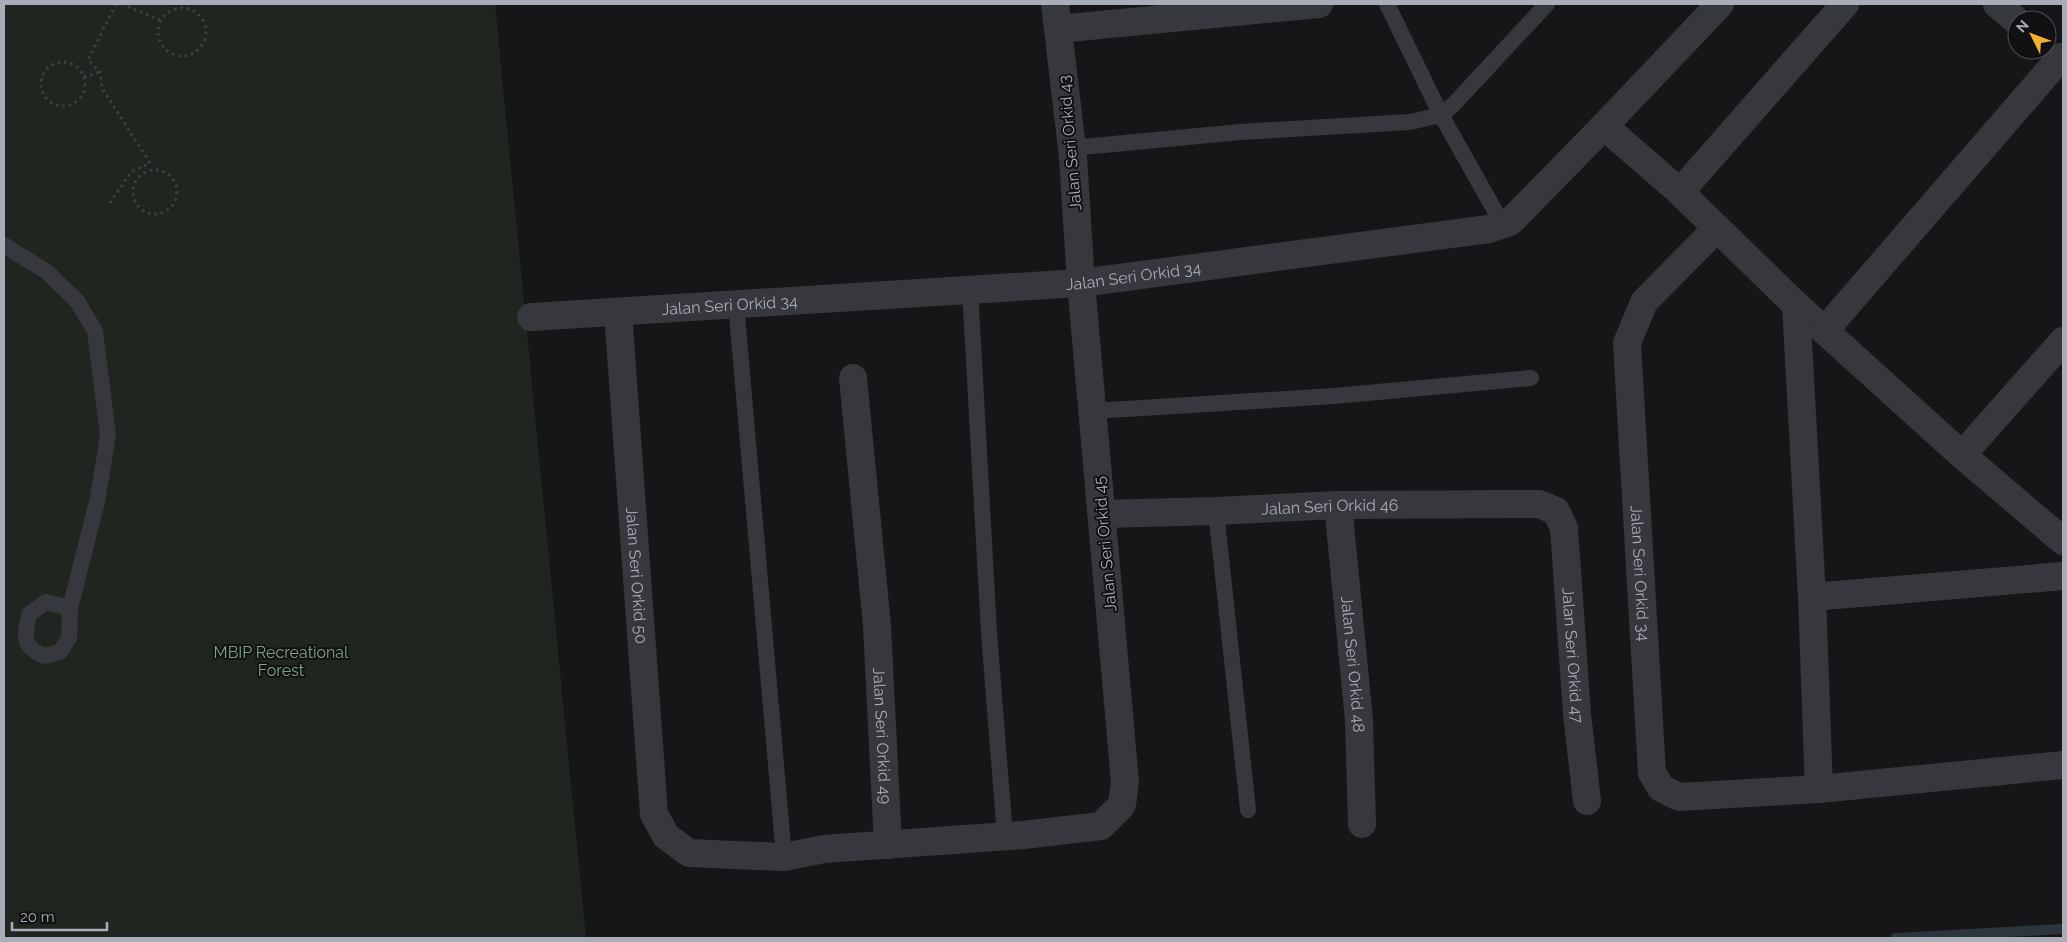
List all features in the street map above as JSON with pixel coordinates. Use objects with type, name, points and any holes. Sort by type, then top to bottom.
[{"type":"street","points":[[1057,16],[1319,4]]},
{"type":"street","name":"Jalan Seri Orkid 34","points":[[531,317],[1081,283],[1488,230],[1510,222],[1720,4]]},
{"type":"street","points":[[1680,192],[1845,4]]},
{"type":"street","points":[[1997,4],[2007,12]]},
{"type":"street","name":"Jalan Seri Orkid 43","points":[[1057,16],[1072,148],[1081,283]]},
{"type":"street","points":[[1825,330],[2052,60]]},
{"type":"street","points":[[1604,126],[1680,192],[1796,305],[1962,455],[2063,540]]},
{"type":"street","name":"Jalan Seri Orkid 34","points":[[1717,228],[1644,302],[1627,343],[1652,773],[1661,788],[1679,797],[1819,789],[2063,765]]},
{"type":"street","name":"Jalan Seri Orkid 45","points":[[1005,836],[1101,826],[1122,805],[1125,782],[1094,411],[1081,283]]},
{"type":"street","points":[[1796,305],[1812,597],[1819,789]]},
{"type":"street","name":"Jalan Seri Orkid 50","points":[[618,312],[654,814],[666,836],[689,852],[784,857]]},
{"type":"street","points":[[1962,455],[2063,340]]},
{"type":"street","name":"Jalan Seri Orkid 49","points":[[852,378],[877,626],[888,845]]},
{"type":"street","name":"Jalan Seri Orkid 46","points":[[1102,514],[1338,505],[1539,504],[1556,511]]},
{"type":"street","name":"Jalan Seri Orkid 48","points":[[1338,505],[1359,720],[1362,824]]},
{"type":"street","name":"Jalan Seri Orkid 47","points":[[1556,511],[1564,528],[1577,714],[1587,801]]},
{"type":"street","points":[[1812,597],[2063,576]]},
{"type":"street","points":[[784,857],[824,849],[1005,836]]},
{"type":"lane","points":[[1386,4],[1441,115],[1502,225]]},
{"type":"lane","points":[[1072,148],[1240,132],[1410,122],[1441,115],[1453,105],[1547,4]]},
{"type":"lane","points":[[4,244],[48,272],[77,301],[95,331],[108,435],[97,502],[70,608]]},
{"type":"lane","points":[[970,289],[989,633],[1005,836]]},
{"type":"lane","points":[[736,304],[784,857]]},
{"type":"lane","points":[[1094,411],[1334,396],[1531,378]]},
{"type":"lane","points":[[1216,511],[1248,810]]},
{"type":"path","points":[[110,203],[131,172],[150,163],[102,88],[100,72],[88,60],[116,4]]},
{"type":"path","points":[[122,4],[160,20]]},
{"type":"path","points":[[180,8],[188,8],[195,12],[205,24],[206,32],[201,47],[188,56],[172,55],[165,50],[157,36],[160,20],[166,14],[180,8]]},
{"type":"path","points":[[58,61],[79,67],[84,77],[85,89],[82,96],[70,105],[55,105],[48,101],[41,89],[42,74],[58,61]]},
{"type":"path","points":[[84,77],[100,72]]},
{"type":"path","points":[[158,170],[165,173],[175,182],[177,189],[174,203],[164,212],[150,214],[137,206],[134,199],[135,184],[144,173],[158,170]]},
{"type":"path","points":[[128,178],[135,184]]},
{"type":"green space","name":"MBIP Recreational Forest","points":[[4,4],[495,4],[586,938],[4,938]]},
{"type":"waterway","points":[[1895,938],[2063,929]]}]
